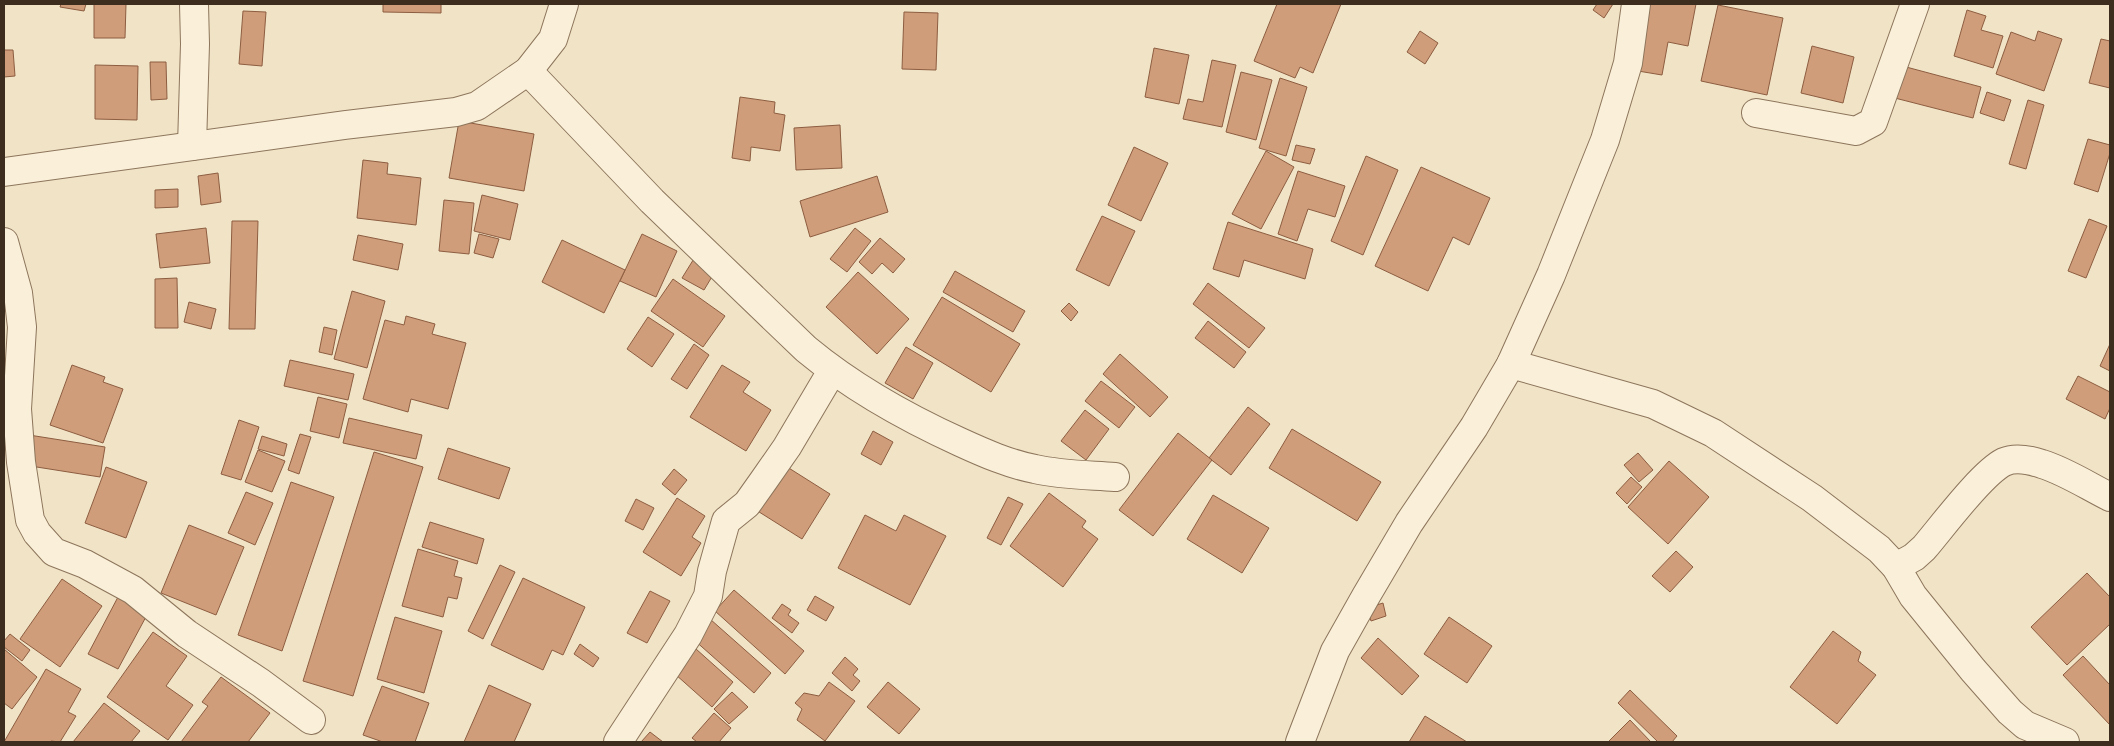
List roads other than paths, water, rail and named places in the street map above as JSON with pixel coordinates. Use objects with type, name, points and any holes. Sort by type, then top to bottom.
[{"type":"street","points":[[192,146],[196,44],[194,4]]},
{"type":"street","points":[[4,172],[456,112],[477,106],[528,71],[553,39],[564,4]]},
{"type":"street","points":[[1300,742],[1335,651],[1409,523],[1474,427],[1511,364],[1551,274],[1605,140],[1628,63],[1636,4]]},
{"type":"street","points":[[1756,113],[1856,130],[1873,122],[1915,4]]},
{"type":"street","points":[[528,71],[652,201],[806,349],[832,370],[887,405],[933,430],[983,452],[1036,470],[1115,477]]},
{"type":"street","points":[[4,242],[18,293],[21,319],[17,409],[21,462],[30,520],[37,533],[54,552],[85,564],[134,590],[187,634],[261,683],[311,720]]},
{"type":"street","points":[[1511,364],[1653,404],[1713,433],[1755,460],[1848,524],[1878,548],[1896,567],[1913,596],[2010,712],[2020,733],[2065,742]]},
{"type":"street","points":[[618,742],[688,635],[708,596],[712,571],[726,521],[747,504],[764,480],[787,447],[832,370]]},
{"type":"street","points":[[1896,567],[1914,557],[1924,548],[1990,471],[2005,462],[2028,460],[2043,464],[2110,497]]}]
